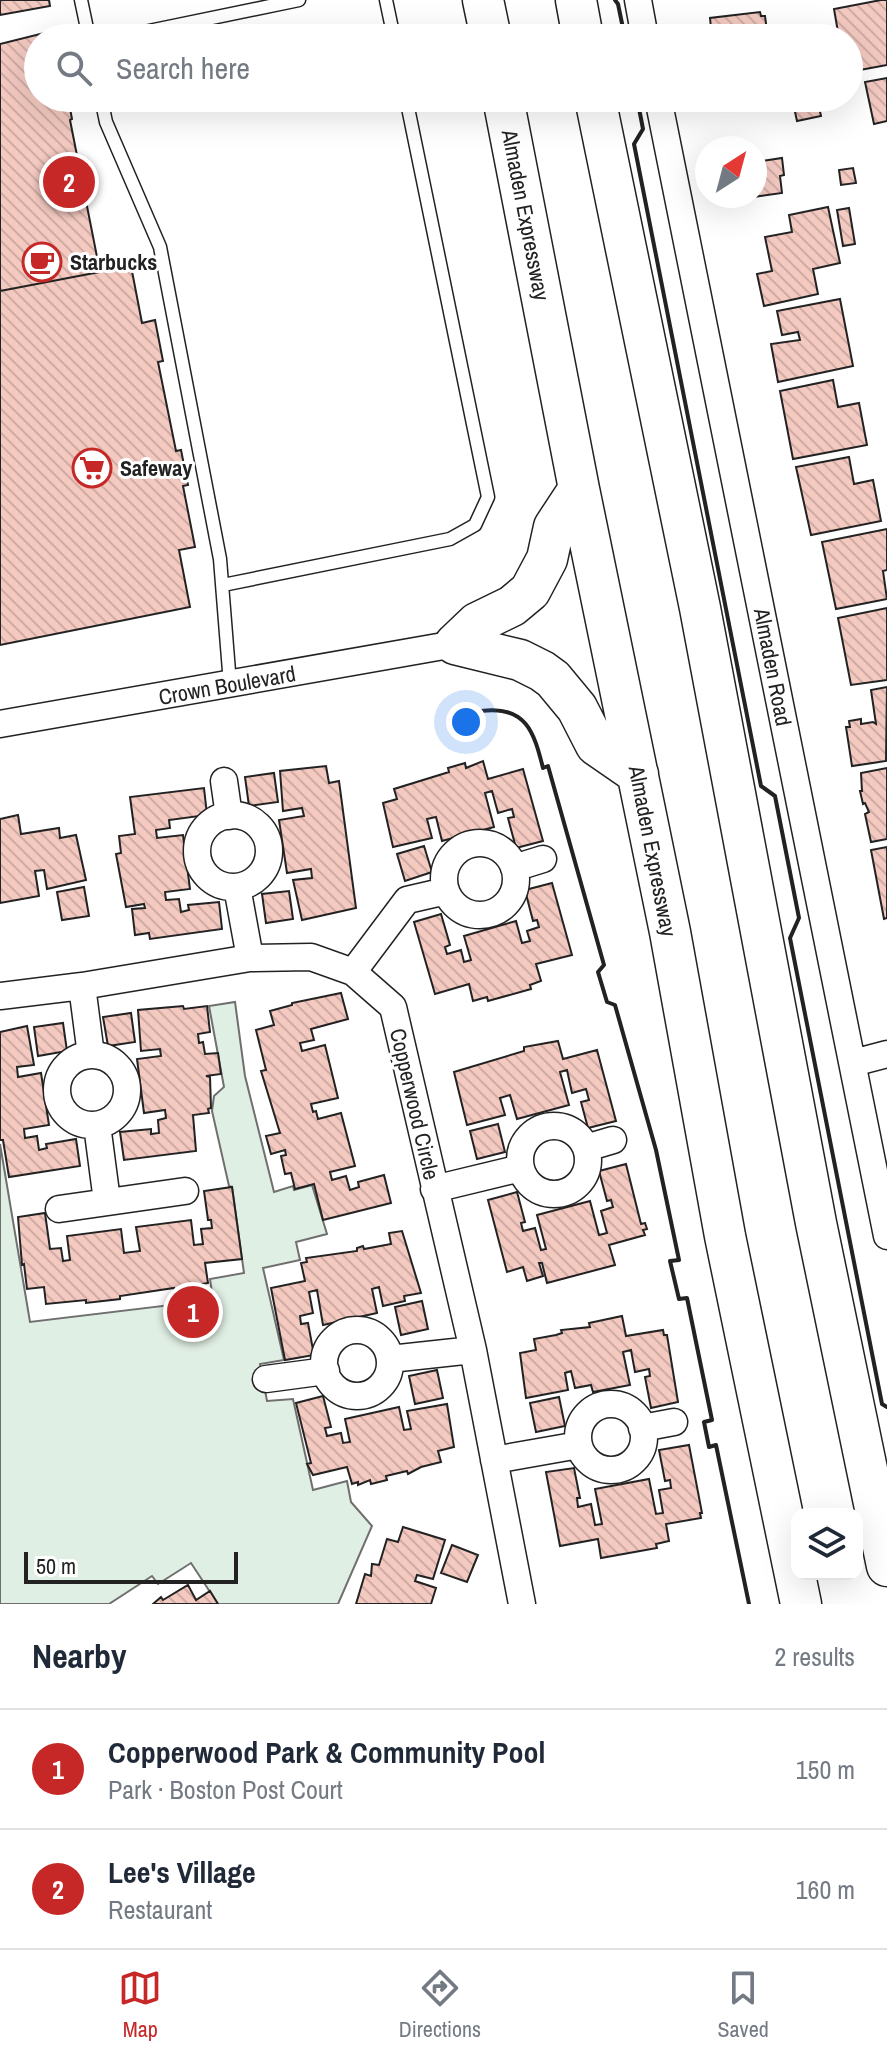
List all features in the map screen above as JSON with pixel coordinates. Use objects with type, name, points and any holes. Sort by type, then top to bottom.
[{"type":"main road","points":[[483,0],[488,24]]},
{"type":"main road","points":[[576,0],[580,24]]},
{"type":"main road","name":"Almaden Expressway","points":[[506,112],[638,774],[728,1251],[801,1604]]},
{"type":"main road","points":[[598,112],[700,608],[816,1223],[887,1566]]},
{"type":"main road","points":[[455,644],[477,623],[512,606],[530,591],[547,559],[554,527],[579,489]]},
{"type":"main road","points":[[455,644],[520,660],[542,671],[553,679],[577,708],[596,745],[638,774]]},
{"type":"street","points":[[638,0],[642,24]]},
{"type":"street","name":"Almaden Road","points":[[661,112],[887,1236]]},
{"type":"street","name":"Crown Boulevard","points":[[0,724],[455,644]]},
{"type":"street","points":[[224,781],[229,816]]},
{"type":"street","points":[[229,816],[241,816],[253,821],[262,830],[269,853],[259,876],[237,887],[216,882],[207,875],[197,855],[202,833],[218,818],[229,816]]},
{"type":"street","points":[[480,843],[501,850],[514,868],[516,881],[513,893],[497,911],[473,915],[452,902],[446,891],[445,868],[450,858],[468,845],[480,843]]},
{"type":"street","points":[[514,868],[543,859]]},
{"type":"street","points":[[237,887],[250,958]]},
{"type":"street","points":[[353,972],[407,900],[446,891]]},
{"type":"street","name":"Copperwood Circle","points":[[0,996],[82,986],[250,958],[311,957],[353,972],[393,1007],[473,1350],[522,1604]]},
{"type":"street","points":[[82,986],[91,1055]]},
{"type":"street","points":[[853,1063],[887,1054]]},
{"type":"street","points":[[91,1055],[113,1062],[126,1081],[127,1093],[118,1114],[97,1125],[75,1121],[65,1114],[56,1093],[57,1081],[70,1062],[91,1055]]},
{"type":"street","points":[[97,1125],[107,1201]]},
{"type":"street","points":[[549,1125],[572,1130],[586,1148],[587,1170],[582,1180],[564,1193],[553,1194],[533,1187],[521,1168],[522,1146],[529,1136],[549,1125]]},
{"type":"street","points":[[586,1148],[613,1140]]},
{"type":"street","points":[[434,1189],[521,1168]]},
{"type":"street","points":[[59,1209],[185,1191]]},
{"type":"street","points":[[350,1331],[372,1334],[381,1340],[390,1359],[384,1382],[367,1395],[356,1396],[337,1389],[326,1371],[327,1351],[340,1335],[350,1331]]},
{"type":"street","points":[[390,1359],[473,1350]]},
{"type":"street","points":[[266,1379],[326,1371]]},
{"type":"street","points":[[608,1404],[629,1410],[638,1418],[642,1428],[641,1449],[628,1465],[619,1469],[598,1467],[590,1462],[579,1445],[578,1434],[587,1413],[596,1407],[608,1404]]},
{"type":"street","points":[[642,1428],[674,1422]]},
{"type":"street","points":[[494,1460],[579,1445]]},
{"type":"lane","points":[[81,0],[86,24]]},
{"type":"lane","points":[[183,24],[299,0]]},
{"type":"lane","points":[[386,0],[391,24]]},
{"type":"lane","points":[[104,112],[160,247],[218,543],[230,684]]},
{"type":"lane","points":[[223,585],[450,539],[475,525],[488,497],[409,112]]},
{"type":"green space","points":[[235,1002],[245,1076],[274,1192],[293,1186],[294,1190],[312,1185],[327,1234],[296,1242],[300,1260],[263,1268],[284,1360],[260,1364],[267,1401],[293,1399],[313,1490],[347,1481],[351,1502],[372,1526],[338,1604],[218,1604],[191,1563],[158,1584],[152,1576],[109,1604],[0,1604],[0,1144],[30,1322],[213,1300],[210,1279],[244,1273],[232,1187],[229,1186],[212,1111],[214,1096],[224,1087],[209,1006]]},
{"type":"building","points":[[0,0],[49,0],[50,6],[0,15]]},
{"type":"building","points":[[887,0],[887,65],[863,69],[863,24],[837,24],[834,9]]},
{"type":"building","points":[[760,12],[761,16],[765,16],[766,24],[711,24],[710,18]]},
{"type":"building","points":[[24,38],[24,112],[71,112],[100,272],[0,291],[0,44]]},
{"type":"building","points":[[887,78],[887,121],[874,124],[865,82]]},
{"type":"building","points":[[795,112],[820,112],[821,116],[797,121]]},
{"type":"building","points":[[782,158],[782,193],[767,195],[767,160]]},
{"type":"building","points":[[853,168],[856,183],[841,185],[839,170]]},
{"type":"building","points":[[828,207],[840,263],[813,269],[818,294],[764,306],[757,274],[772,271],[765,237],[792,232],[789,215]]},
{"type":"building","points":[[849,208],[855,244],[843,246],[837,210]]},
{"type":"building","name":"Safeway","points":[[131,266],[142,323],[155,320],[163,361],[158,362],[176,451],[181,450],[188,485],[183,486],[195,547],[179,550],[190,607],[0,645],[0,291]]},
{"type":"building","points":[[840,299],[853,366],[778,382],[771,344],[800,340],[798,332],[782,335],[777,311]]},
{"type":"building","points":[[833,380],[838,407],[859,403],[867,445],[793,459],[780,391]]},
{"type":"building","points":[[849,457],[854,484],[873,480],[881,521],[811,535],[796,467]]},
{"type":"building","points":[[887,529],[887,570],[883,571],[887,599],[836,609],[822,542]]},
{"type":"building","points":[[887,608],[887,680],[851,685],[838,618]]},
{"type":"building","points":[[887,687],[886,761],[852,766],[846,727],[850,727],[849,721],[861,719],[861,724],[876,724],[871,690]]},
{"type":"building","points":[[483,761],[488,779],[523,769],[543,841],[516,848],[508,818],[514,817],[512,809],[498,813],[492,791],[485,793],[494,827],[442,841],[436,817],[427,819],[432,838],[393,847],[383,803],[397,799],[394,789],[449,772],[448,768],[465,763],[466,768]]},
{"type":"building","points":[[326,766],[329,783],[339,781],[356,908],[302,920],[293,880],[312,878],[311,869],[287,873],[279,820],[304,816],[302,808],[283,811],[280,771]]},
{"type":"building","points":[[887,768],[887,839],[871,842],[865,814],[869,812],[860,791],[861,773]]},
{"type":"building","points":[[274,773],[278,802],[249,806],[245,777]]},
{"type":"building","points":[[204,788],[207,815],[169,820],[170,828],[156,830],[157,838],[183,835],[190,889],[165,892],[166,900],[179,899],[181,912],[189,910],[188,905],[219,902],[222,929],[150,939],[149,933],[135,935],[132,909],[145,908],[144,904],[126,907],[116,854],[121,853],[119,836],[135,834],[130,797]]},
{"type":"building","points":[[18,815],[21,834],[59,828],[60,838],[76,835],[86,880],[47,889],[44,870],[35,871],[39,896],[0,903],[0,819]]},
{"type":"building","points":[[424,846],[432,872],[405,881],[397,854]]},
{"type":"building","points":[[887,847],[887,918],[884,919],[871,850]]},
{"type":"building","points":[[552,883],[572,955],[536,964],[541,981],[530,985],[531,989],[488,1001],[487,997],[473,1001],[469,984],[435,994],[414,922],[441,914],[450,945],[445,947],[447,954],[461,950],[464,962],[471,960],[464,936],[516,921],[522,943],[530,941],[527,931],[539,927],[537,920],[533,921],[525,890]]},
{"type":"building","points":[[84,887],[89,916],[62,920],[57,892]]},
{"type":"building","points":[[289,891],[293,919],[266,923],[262,894]]},
{"type":"building","points":[[341,993],[348,1019],[311,1029],[314,1040],[300,1043],[302,1051],[325,1045],[338,1098],[311,1104],[318,1119],[341,1113],[355,1166],[330,1172],[332,1180],[346,1176],[350,1190],[359,1187],[358,1182],[384,1175],[391,1203],[323,1220],[314,1184],[295,1189],[291,1173],[285,1174],[281,1156],[286,1155],[285,1150],[271,1154],[266,1136],[280,1133],[261,1071],[266,1070],[256,1030],[274,1025],[270,1011]]},
{"type":"building","points":[[183,1006],[184,1009],[207,1006],[210,1032],[198,1034],[199,1043],[203,1042],[205,1054],[218,1053],[221,1074],[206,1076],[210,1077],[209,1113],[193,1115],[196,1151],[124,1160],[120,1132],[151,1129],[151,1134],[159,1133],[158,1120],[166,1118],[165,1110],[144,1113],[137,1059],[161,1056],[160,1049],[141,1051],[138,1010]]},
{"type":"building","points":[[131,1013],[135,1042],[108,1046],[103,1017]]},
{"type":"building","points":[[63,1023],[67,1051],[38,1056],[34,1027]]},
{"type":"building","points":[[27,1026],[34,1065],[17,1067],[18,1077],[41,1073],[49,1125],[24,1129],[25,1138],[37,1136],[39,1150],[47,1148],[46,1144],[76,1139],[80,1166],[9,1177],[3,1140],[0,1140],[0,1032]]},
{"type":"building","points":[[558,1041],[563,1059],[597,1050],[616,1121],[588,1128],[581,1102],[589,1100],[586,1089],[572,1093],[567,1070],[560,1072],[569,1105],[517,1119],[510,1095],[500,1098],[505,1115],[467,1125],[454,1072],[524,1051],[524,1047]]},
{"type":"building","points":[[498,1124],[505,1152],[477,1159],[470,1131]]},
{"type":"building","points":[[626,1164],[641,1224],[645,1223],[647,1229],[643,1230],[645,1235],[609,1245],[615,1265],[547,1283],[542,1263],[539,1263],[543,1276],[527,1281],[523,1267],[507,1272],[488,1200],[517,1192],[525,1222],[521,1223],[523,1231],[535,1228],[541,1250],[546,1249],[537,1215],[590,1201],[599,1235],[607,1233],[601,1211],[613,1207],[611,1200],[607,1201],[599,1171]]},
{"type":"building","points":[[232,1187],[242,1259],[205,1263],[208,1283],[191,1286],[191,1289],[174,1291],[174,1288],[86,1303],[86,1300],[46,1304],[44,1287],[27,1289],[18,1217],[45,1213],[50,1249],[61,1248],[63,1261],[70,1260],[67,1236],[121,1229],[124,1253],[140,1251],[136,1227],[191,1220],[194,1245],[203,1244],[201,1229],[212,1228],[204,1191]]},
{"type":"building","points":[[402,1231],[421,1293],[404,1296],[405,1301],[383,1306],[379,1287],[372,1289],[377,1313],[323,1325],[317,1290],[309,1292],[313,1313],[300,1316],[301,1324],[308,1323],[314,1355],[285,1360],[271,1288],[305,1281],[301,1263],[307,1262],[306,1258],[357,1251],[363,1246],[364,1249],[391,1244],[389,1233]]},
{"type":"building","points":[[422,1301],[428,1329],[401,1335],[395,1307]]},
{"type":"building","points":[[622,1316],[626,1336],[663,1330],[667,1335],[678,1402],[651,1408],[645,1377],[650,1376],[649,1369],[635,1372],[631,1350],[623,1352],[630,1385],[593,1392],[591,1385],[575,1388],[571,1371],[565,1373],[568,1390],[526,1398],[520,1353],[536,1350],[534,1339],[562,1333],[561,1330],[590,1327],[589,1323]]},
{"type":"building","points":[[437,1370],[443,1398],[415,1404],[409,1376]]},
{"type":"building","points":[[323,1396],[331,1427],[325,1428],[327,1436],[341,1433],[343,1443],[350,1442],[345,1419],[399,1407],[404,1430],[411,1429],[407,1411],[447,1404],[454,1447],[438,1451],[441,1462],[408,1474],[407,1471],[386,1476],[387,1480],[371,1484],[370,1480],[352,1484],[347,1467],[313,1475],[307,1464],[311,1463],[296,1403]]},
{"type":"building","points":[[559,1397],[565,1426],[536,1432],[530,1403]]},
{"type":"building","points":[[689,1445],[701,1518],[666,1524],[669,1541],[656,1544],[657,1548],[601,1558],[598,1539],[560,1546],[546,1472],[574,1468],[580,1498],[577,1498],[578,1507],[591,1504],[595,1525],[602,1524],[595,1489],[649,1479],[656,1514],[663,1513],[659,1490],[671,1488],[670,1480],[665,1481],[659,1450]]},
{"type":"building","points":[[403,1527],[445,1540],[433,1579],[417,1575],[415,1581],[436,1588],[431,1604],[356,1604],[365,1574],[371,1576],[372,1564],[379,1565],[387,1539],[398,1542]]},
{"type":"building","points":[[452,1545],[478,1555],[467,1582],[441,1573]]},
{"type":"building","points":[[188,1585],[196,1600],[210,1591],[218,1604],[153,1604],[161,1597],[163,1600]]},
{"type":"wall","points":[[615,0],[622,24]]},
{"type":"wall","points":[[640,112],[643,129],[634,144],[761,786],[775,796],[799,918],[790,938],[882,1404],[887,1407]]},
{"type":"wall","points":[[481,711],[496,710],[518,717],[526,724],[536,743],[543,768],[548,766],[604,965],[598,972],[607,1002],[615,1005],[656,1150],[679,1260],[670,1261],[679,1299],[687,1298],[712,1420],[704,1422],[709,1447],[716,1445],[749,1604]]},
{"type":"place","name":"Lee's Village","points":[[69,182]]},
{"type":"place","name":"Starbucks","points":[[42,262]]},
{"type":"place","name":"Safeway","points":[[92,468]]},
{"type":"place","name":"Copperwood Park & Community Pool","points":[[193,1312]]}]
